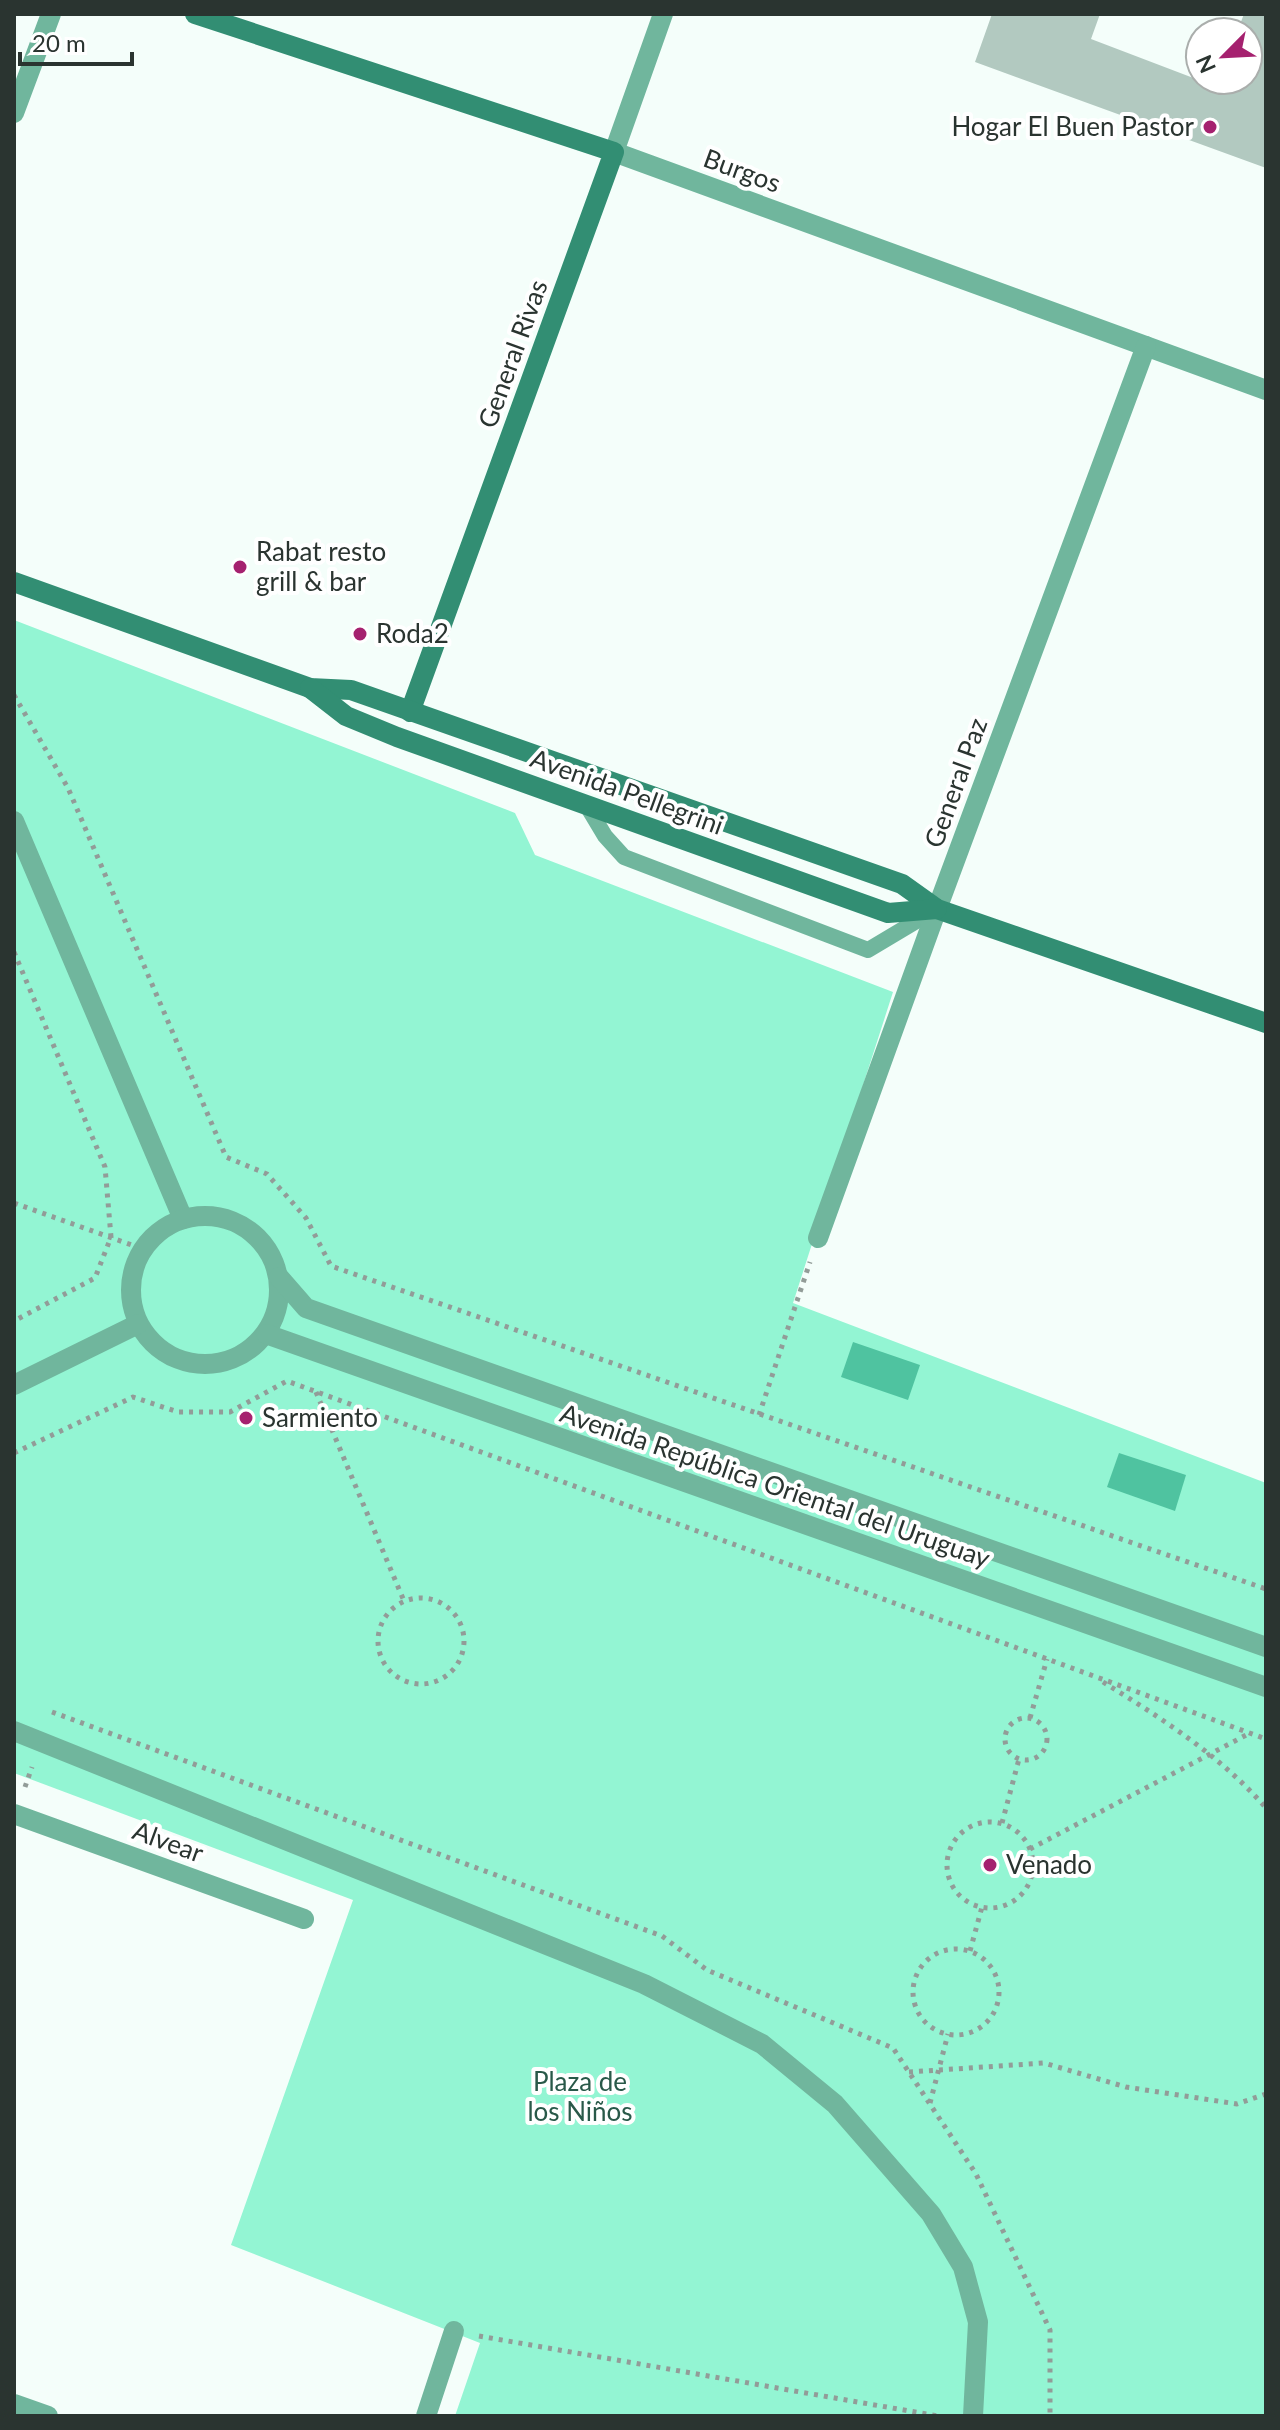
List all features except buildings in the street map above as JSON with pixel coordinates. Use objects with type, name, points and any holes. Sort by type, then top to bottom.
[{"type":"main road","name":"Burgos","points":[[195,14],[614,152]]},
{"type":"main road","name":"General Rivas","points":[[410,712],[614,152]]},
{"type":"main road","name":"Avenida Pellegrini","points":[[14,582],[310,688],[351,690],[902,884],[937,909],[1266,1023]]},
{"type":"main road","name":"Avenida Pellegrini","points":[[310,688],[346,716],[397,737],[888,913],[937,909]]},
{"type":"street","points":[[14,113],[51,14]]},
{"type":"street","name":"General Rivas","points":[[614,152],[663,14]]},
{"type":"street","name":"Burgos","points":[[614,152],[1266,390]]},
{"type":"street","name":"General Paz","points":[[818,1238],[1146,346]]},
{"type":"street","points":[[14,821],[183,1219]]},
{"type":"street","points":[[208,1215],[233,1220],[254,1234],[270,1253],[279,1277],[280,1297],[276,1316],[266,1334],[251,1350],[232,1361],[211,1365],[189,1364],[168,1355],[151,1341],[138,1324],[132,1305],[134,1266],[143,1249],[168,1225],[183,1219],[208,1215]]},
{"type":"street","name":"Avenida República Oriental del Uruguay","points":[[279,1277],[306,1308],[1266,1647]]},
{"type":"street","points":[[14,1385],[138,1324]]},
{"type":"street","name":"Avenida República Oriental del Uruguay","points":[[266,1334],[1266,1687]]},
{"type":"street","points":[[14,1731],[644,1984],[762,2044],[835,2104],[931,2214],[963,2267],[978,2322],[973,2416]]},
{"type":"street","name":"Alvear","points":[[14,1815],[304,1919]]},
{"type":"street","points":[[426,2416],[454,2331]]},
{"type":"street","points":[[14,2404],[48,2416]]},
{"type":"lane","points":[[587,806],[605,836],[624,857],[868,950],[937,909]]},
{"type":"path","points":[[14,695],[68,788],[226,1157],[267,1174],[306,1218],[331,1266],[1266,1589]]},
{"type":"path","points":[[14,952],[105,1167],[111,1237],[95,1278],[14,1321]]},
{"type":"path","points":[[14,1203],[143,1249]]},
{"type":"path","points":[[759,1415],[818,1238]]},
{"type":"path","points":[[14,1453],[133,1397],[178,1412],[230,1412],[287,1381],[1266,1739]]},
{"type":"path","points":[[316,1392],[404,1601]]},
{"type":"path","points":[[426,1598],[437,1601],[461,1624],[464,1647],[461,1657],[446,1677],[433,1683],[418,1685],[392,1674],[378,1648],[378,1634],[383,1621],[392,1609],[404,1601],[426,1598]]},
{"type":"path","points":[[1030,1718],[1047,1659]]},
{"type":"path","points":[[1094,1675],[1166,1722],[1247,1787],[1266,1808]]},
{"type":"path","points":[[1030,1718],[1046,1732],[1046,1747],[1037,1757],[1025,1761],[1019,1759],[1008,1751],[1006,1732],[1016,1720],[1030,1718]]},
{"type":"path","points":[[1030,1849],[1250,1733]]},
{"type":"path","points":[[14,1815],[42,1742]]},
{"type":"path","points":[[1002,1823],[1019,1759]]},
{"type":"path","points":[[978,1823],[1002,1823],[1019,1832],[1030,1849],[1034,1871],[1021,1896],[996,1908],[982,1907],[968,1902],[957,1893],[947,1866],[949,1852],[955,1839],[965,1829],[978,1823]]},
{"type":"path","points":[[970,1951],[982,1907]]},
{"type":"path","points":[[958,1948],[970,1951],[985,1959],[999,1984],[995,2011],[975,2031],[961,2035],[934,2029],[923,2020],[912,1993],[915,1978],[931,1956],[958,1948]]},
{"type":"path","points":[[930,2104],[948,2034]]},
{"type":"path","points":[[908,2072],[1044,2063],[1126,2087],[1237,2104],[1266,2094]]},
{"type":"path","points":[[454,2331],[938,2416]]},
{"type":"green space","name":"Plaza de los Niños","points":[[14,620],[515,813],[535,855],[893,992],[793,1303],[1266,1483],[1266,2416],[455,2416],[480,2343],[231,2245],[353,1900],[14,1773]]},
{"type":"shaded area","points":[[853,1342],[920,1365],[908,1400],[841,1377]]},
{"type":"shaded area","points":[[1119,1453],[1186,1475],[1175,1511],[1107,1487]]},
{"type":"place","name":"Hogar El Buen Pastor","points":[[1210,127]]},
{"type":"place","name":"Rabat resto grill & bar","points":[[240,567]]},
{"type":"place","name":"Roda2","points":[[360,634]]},
{"type":"place","name":"Sarmiento","points":[[246,1418]]},
{"type":"place","name":"Venado","points":[[990,1865]]}]
